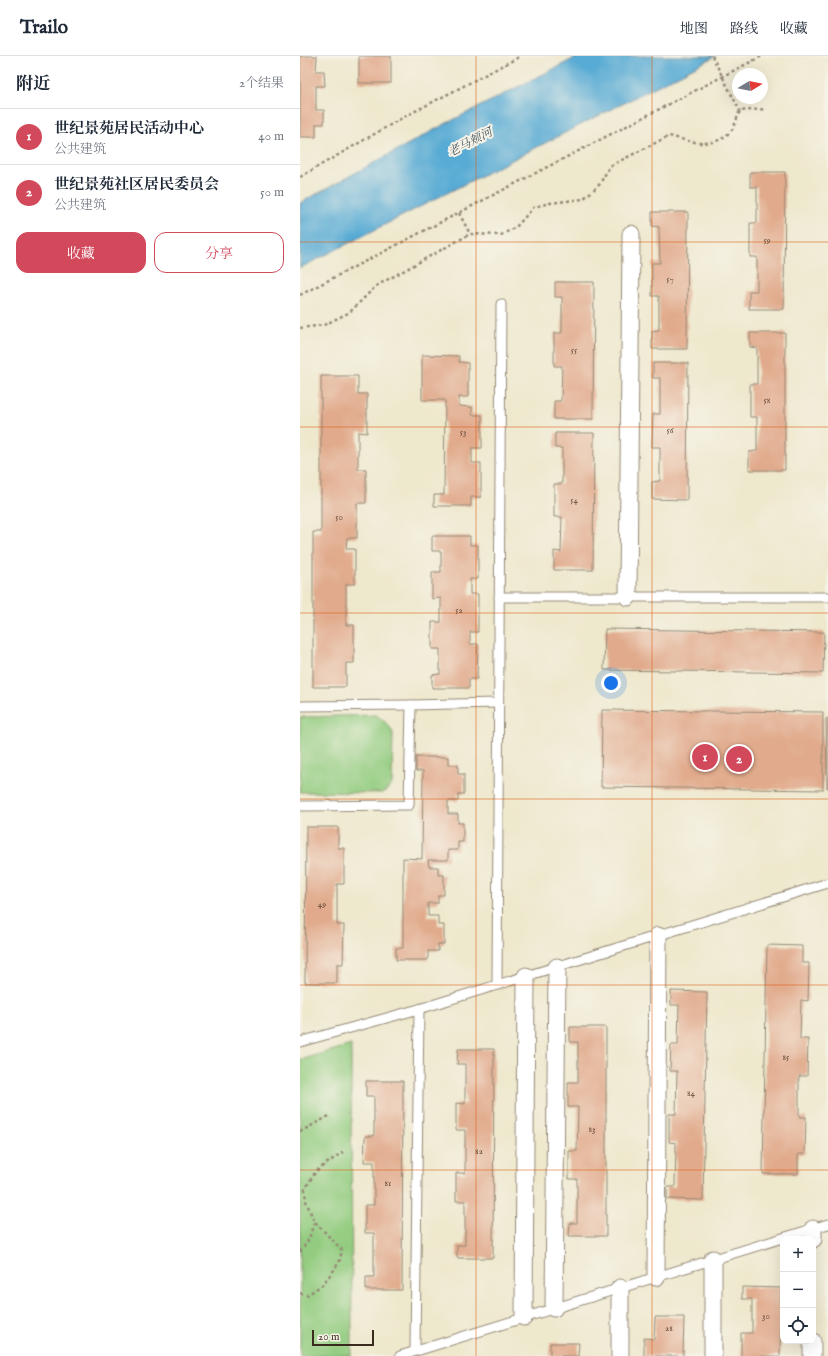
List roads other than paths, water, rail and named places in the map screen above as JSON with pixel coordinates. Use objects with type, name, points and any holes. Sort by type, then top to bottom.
[{"type":"street","points":[[628,597],[631,234]]},
{"type":"street","points":[[656,1277],[658,936]]},
{"type":"street","points":[[554,1308],[557,967]]},
{"type":"street","points":[[524,1318],[526,976]]},
{"type":"street","points":[[713,1356],[714,1259]]},
{"type":"street","points":[[620,1288],[620,1356]]},
{"type":"street","points":[[812,1344],[812,1356]]},
{"type":"lane","points":[[497,985],[501,304]]},
{"type":"lane","points":[[499,597],[828,598]]},
{"type":"lane","points":[[300,706],[498,703]]},
{"type":"lane","points":[[300,806],[409,805],[411,705]]},
{"type":"lane","points":[[300,1042],[419,1009],[828,883]]},
{"type":"lane","points":[[415,1351],[419,1009]]},
{"type":"lane","points":[[400,1356],[714,1259],[818,1231]]},
{"type":"water","name":"老马颊河","points":[[579,56],[716,56],[300,268],[300,203],[445,124]]},
{"type":"place","name":"世纪景苑居民活动中心","points":[[705,757]]},
{"type":"place","name":"世纪景苑社区居民委员会","points":[[739,759]]}]
